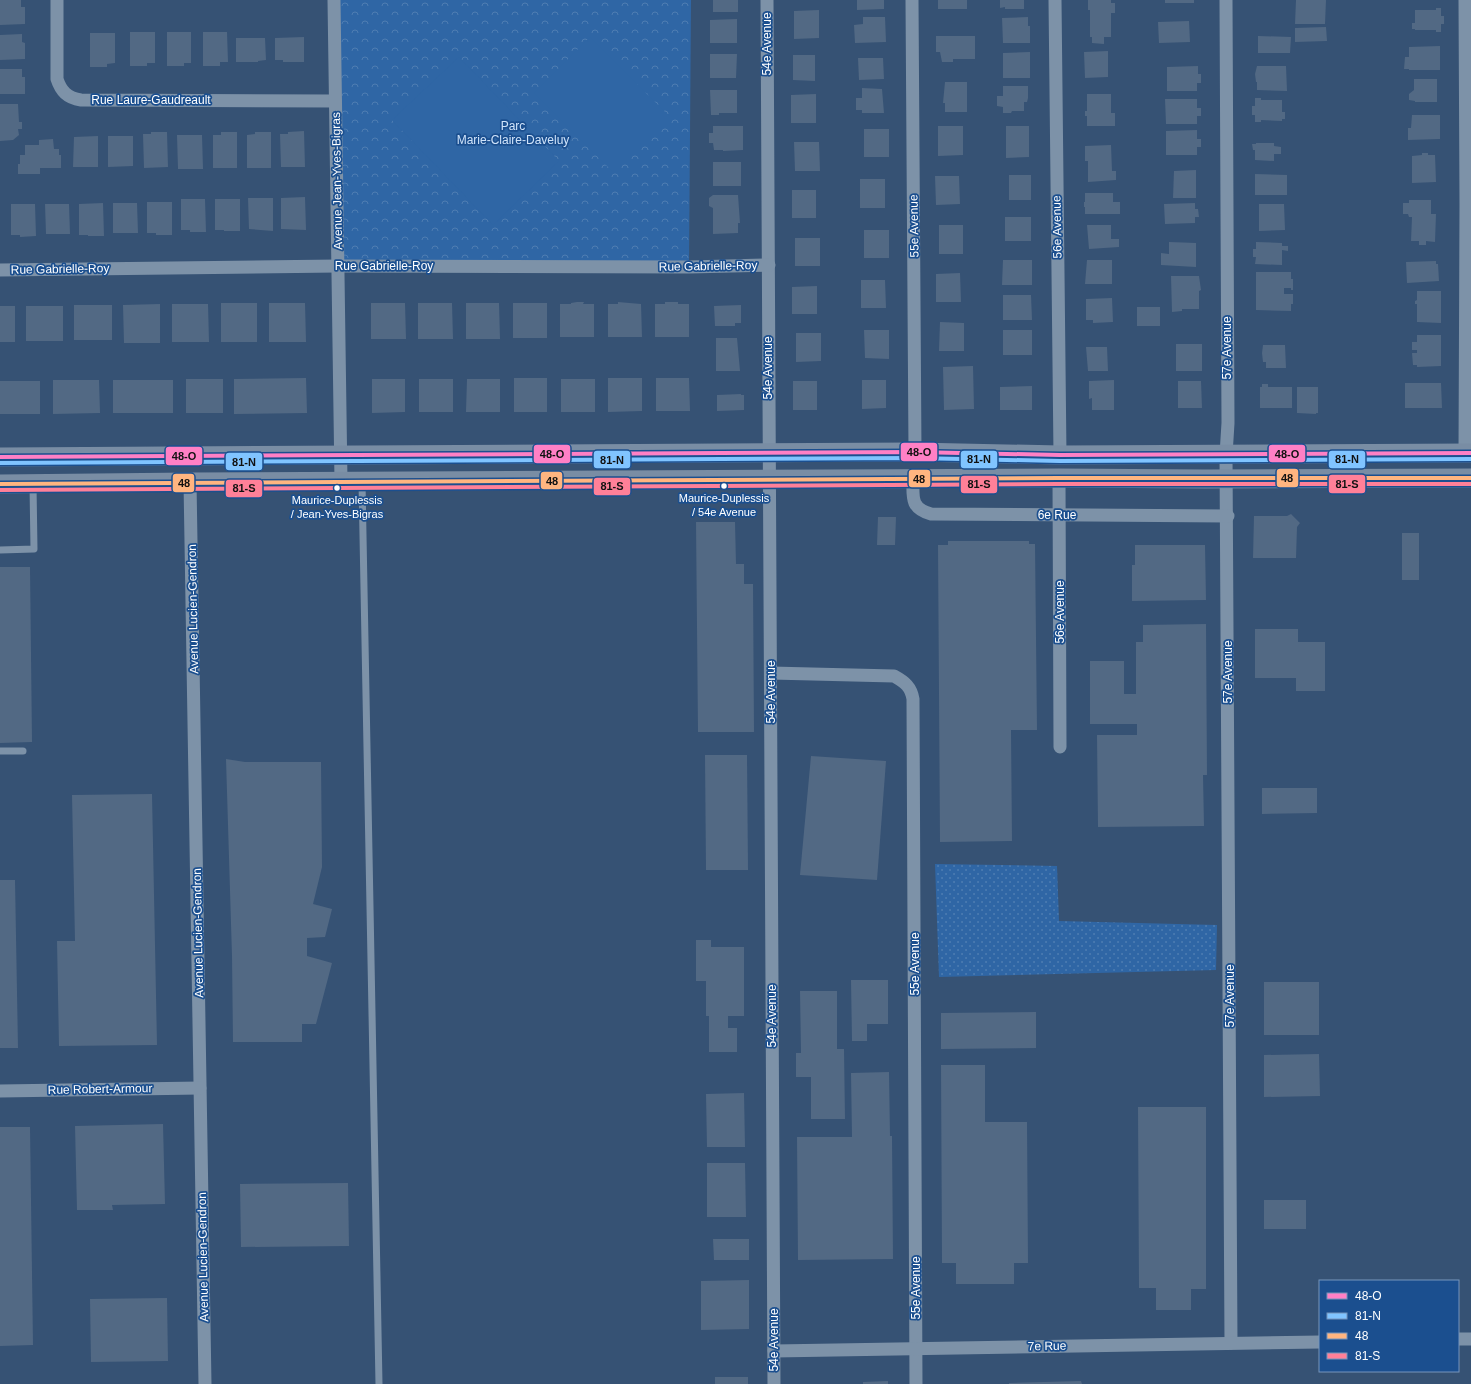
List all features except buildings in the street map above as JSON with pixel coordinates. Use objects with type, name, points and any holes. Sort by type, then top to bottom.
[{"type":"street","name":"Rue Laure-Gaudreault","points":[[57,0],[57,79],[60,87],[66,95],[74,99],[335,101]]},
{"type":"street","name":"Avenue Jean-Yves-Bigras","points":[[334,0],[341,481]]},
{"type":"street","name":"54e Avenue","points":[[767,0],[774,1384]]},
{"type":"street","name":"55e Avenue","points":[[912,0],[915,452]]},
{"type":"street","name":"56e Avenue","points":[[1055,0],[1060,455]]},
{"type":"street","name":"57e Avenue","points":[[1226,0],[1228,415],[1226,455],[1228,516],[1231,1343]]},
{"type":"street","points":[[0,457],[915,452],[1060,455],[1468,453],[1465,0]]},
{"type":"street","name":"Rue Gabrielle-Roy","points":[[0,270],[338,266],[689,267],[768,265]]},
{"type":"street","name":"56e Avenue","points":[[1059,478],[1060,747]]},
{"type":"street","points":[[0,484],[770,479],[1471,478]]},
{"type":"street","name":"6e Rue","points":[[913,479],[913,499],[915,505],[919,509],[931,514],[1228,516]]},
{"type":"street","name":"Avenue Lucien-Gendron","points":[[190,482],[205,1384]]},
{"type":"street","name":"55e Avenue","points":[[771,673],[894,676],[907,684],[912,691],[916,1384]]},
{"type":"street","name":"Rue Robert-Armour","points":[[0,1091],[200,1088]]},
{"type":"street","points":[[1459,1339],[1471,1339]]},
{"type":"street","name":"7e Rue","points":[[774,1351],[1319,1342]]},
{"type":"lane","points":[[362,481],[379,1384]]},
{"type":"lane","points":[[0,550],[34,549],[33,484]]},
{"type":"lane","points":[[0,751],[23,751]]},
{"type":"green space","name":"Parc Marie-Claire-Daveluy","points":[[335,0],[691,0],[689,267],[338,266]]},
{"type":"green space","points":[[590,37],[669,116],[612,171],[534,93]]},
{"type":"green space","points":[[459,57],[559,161],[493,225],[392,120]]},
{"type":"green space","points":[[935,864],[1057,866],[1059,921],[1217,925],[1216,970],[939,977]]},
{"type":"transit line","name":"48-O","points":[[0,457],[915,452],[1060,455],[1471,453]]},
{"type":"transit line","name":"81-N","points":[[0,463],[915,458],[1060,461],[1471,459]]},
{"type":"transit line","name":"48","points":[[0,484],[1059,478],[1471,478]]},
{"type":"transit line","name":"81-S","points":[[0,490],[1059,484],[1471,484]]},
{"type":"place","name":"Maurice-Duplessis / 54e Avenue","points":[[724,486]]},
{"type":"place","name":"Maurice-Duplessis / Jean-Yves-Bigras","points":[[337,488]]}]
